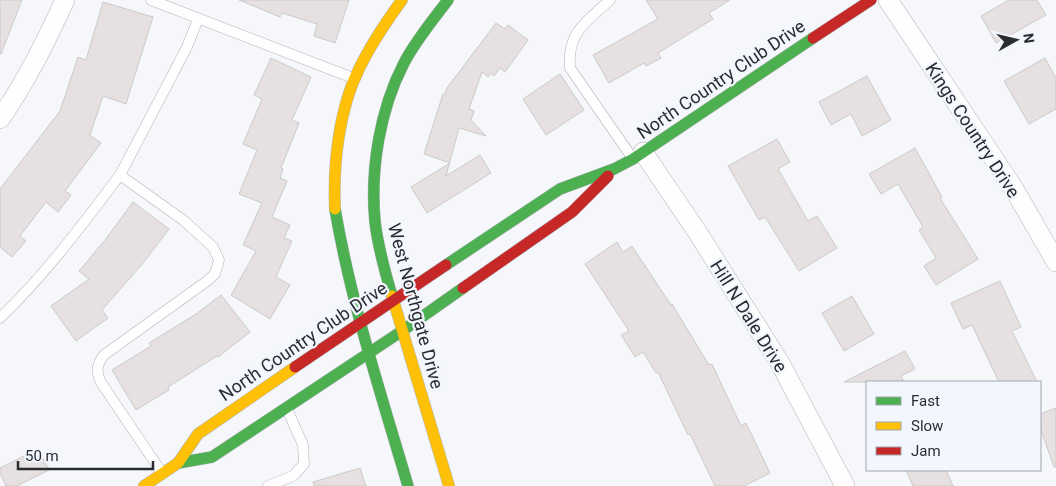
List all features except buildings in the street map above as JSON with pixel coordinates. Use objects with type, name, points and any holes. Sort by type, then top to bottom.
[{"type":"street","points":[[0,119],[7,96],[47,39],[64,0]]},
{"type":"street","points":[[402,0],[380,31],[355,79],[344,108],[337,149],[335,207],[343,256],[360,322],[408,486]]},
{"type":"street","name":"West Northgate Drive","points":[[448,0],[400,71],[386,109],[378,143],[374,204],[376,226],[393,300],[449,486]]},
{"type":"street","name":"North Country Club Drive","points":[[144,486],[178,463],[198,434],[360,322],[560,189],[614,169],[638,156],[871,0]]},
{"type":"street","name":"Kings Country Drive","points":[[888,0],[1014,190],[1056,262]]},
{"type":"street","name":"Hill N Dale Drive","points":[[638,156],[696,230],[780,363],[845,486]]},
{"type":"street","name":"North Country Club Drive","points":[[178,463],[212,457],[369,354],[572,212],[614,169]]},
{"type":"lane","points":[[151,0],[355,79]]},
{"type":"lane","points":[[610,0],[579,28],[572,41],[569,54],[570,68],[638,156]]},
{"type":"lane","points":[[0,318],[40,276],[120,175],[187,47],[198,19]]},
{"type":"lane","points":[[120,175],[182,220],[213,247],[219,260],[215,274],[208,281],[104,355],[98,362],[97,371],[100,381],[162,474]]},
{"type":"lane","points":[[268,486],[293,476],[304,464],[303,445],[286,408]]},
{"type":"traffic: fast","points":[[392,296],[384,269],[375,222],[374,181],[379,140],[389,100],[404,63],[419,38],[448,0]]},
{"type":"traffic: fast","points":[[446,265],[560,189],[614,169],[633,159],[813,38]]},
{"type":"traffic: fast","points":[[335,209],[358,314],[408,486]]},
{"type":"traffic: fast","points":[[178,463],[212,457],[402,331],[463,288]]},
{"type":"traffic: slow","points":[[335,209],[336,155],[342,119],[352,85],[369,51],[402,0]]},
{"type":"traffic: slow","points":[[392,296],[449,486]]},
{"type":"traffic: slow","points":[[144,486],[178,463],[198,434],[295,367]]},
{"type":"traffic: jam","points":[[813,38],[871,0]]},
{"type":"traffic: jam","points":[[463,288],[572,212],[608,176]]},
{"type":"traffic: jam","points":[[295,367],[446,265]]}]
